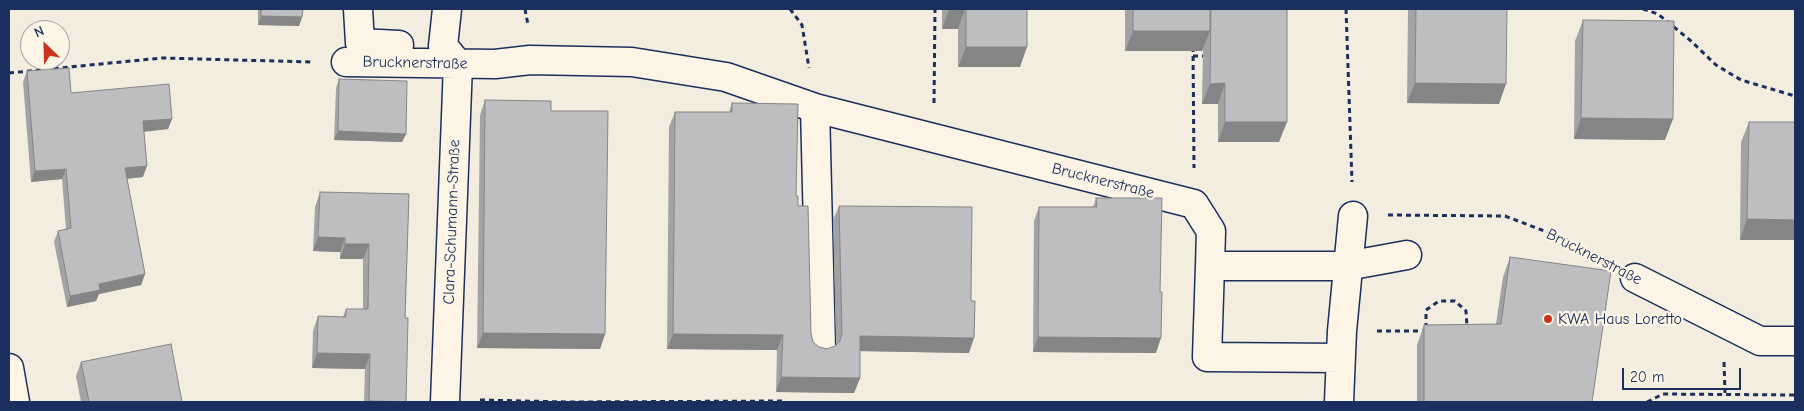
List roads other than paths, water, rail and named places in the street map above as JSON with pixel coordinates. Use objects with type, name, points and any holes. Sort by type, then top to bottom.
[{"type":"street","points":[[358,9],[360,43],[451,55]]},
{"type":"street","name":"Clara-Schumann-Straße","points":[[445,401],[451,55],[446,9]]},
{"type":"street","name":"Brucknerstraße","points":[[346,62],[451,55],[495,64],[530,60],[632,62],[726,77],[815,108],[1194,204],[1211,231],[1210,266]]},
{"type":"street","points":[[815,108],[821,348]]},
{"type":"street","points":[[1339,402],[1342,331],[1353,216]]},
{"type":"street","points":[[1340,358],[1207,357],[1210,266],[1347,266],[1407,255]]},
{"type":"street","name":"Brucknerstraße","points":[[1635,278],[1760,341],[1795,341]]},
{"type":"street","points":[[9,368],[15,402]]},
{"type":"place","name":"KWA Haus Loretto","points":[[1548,319]]}]
